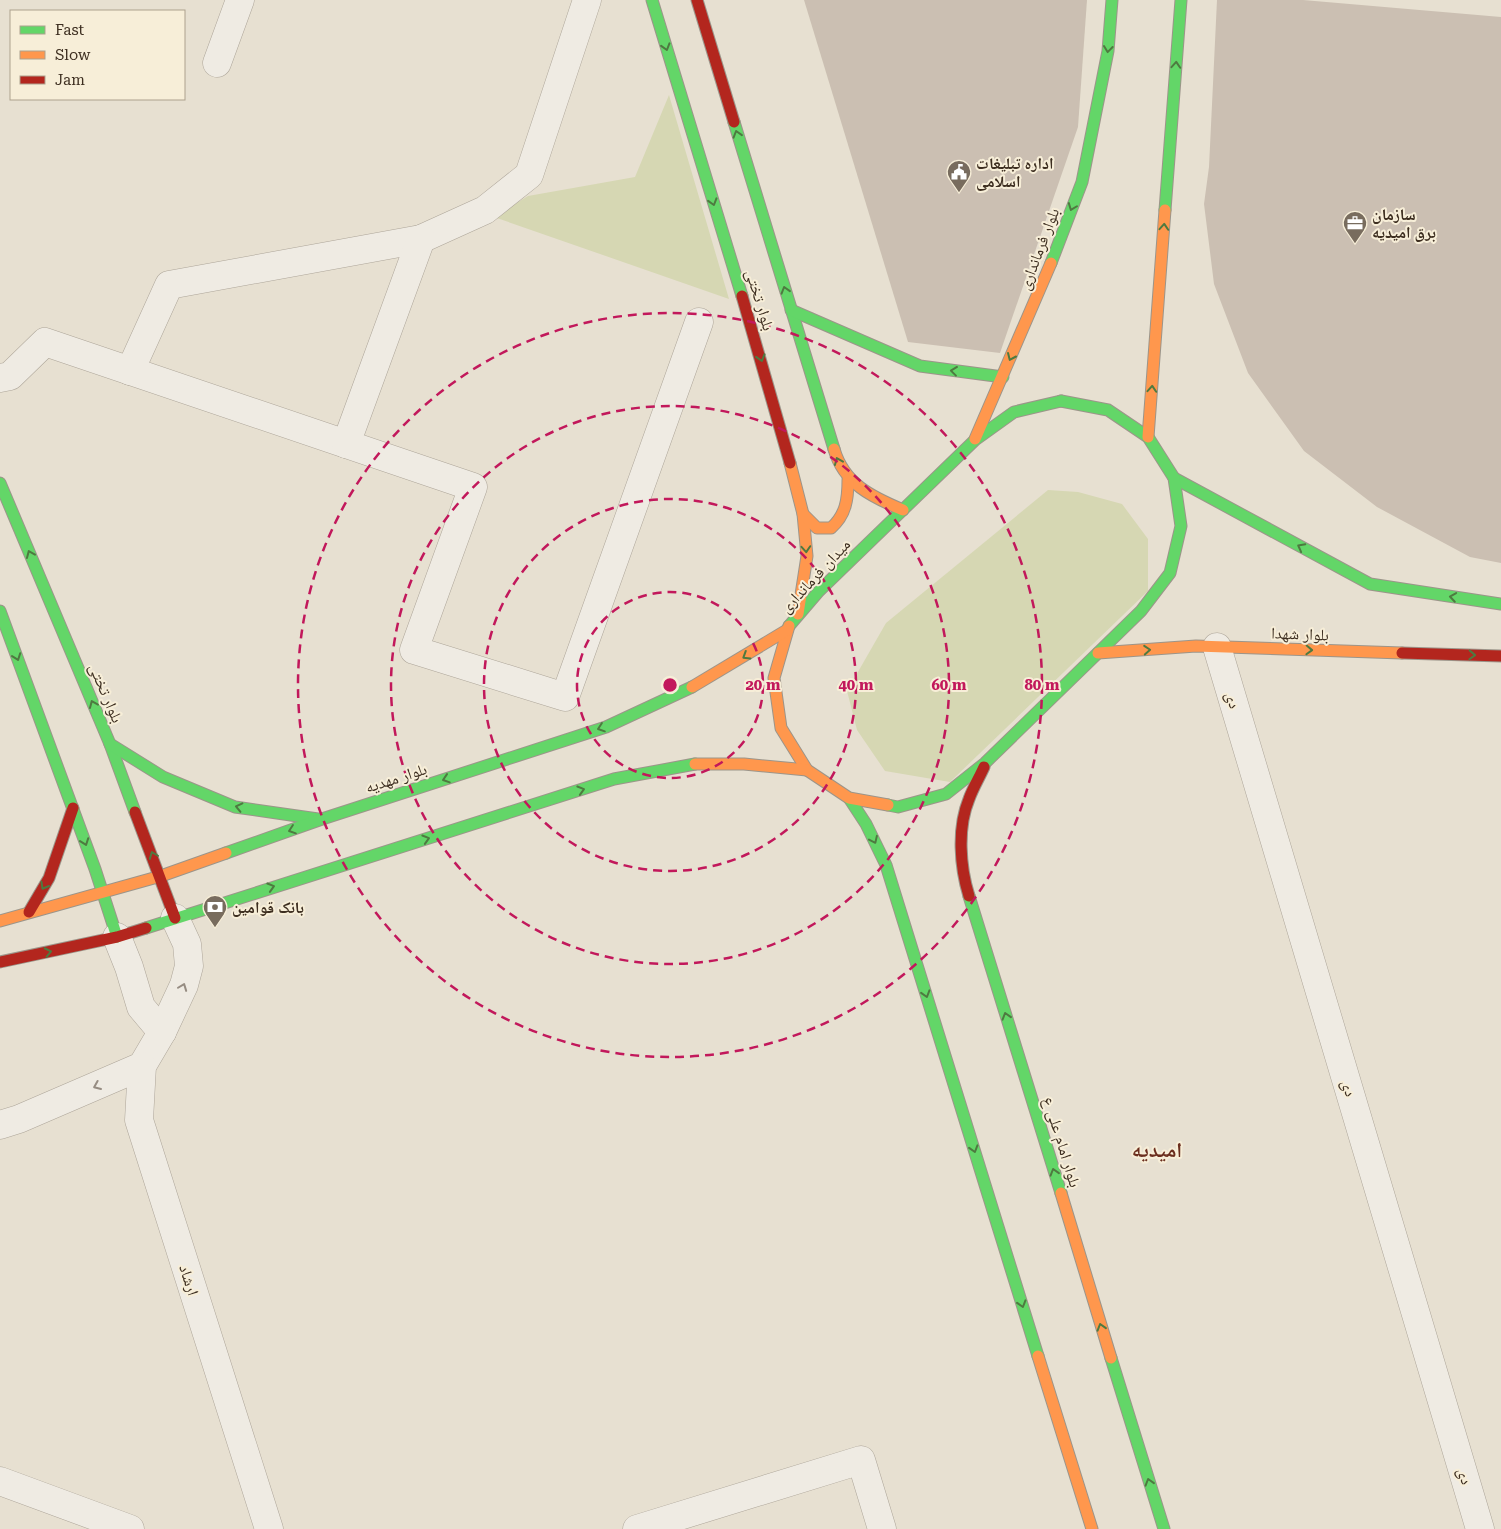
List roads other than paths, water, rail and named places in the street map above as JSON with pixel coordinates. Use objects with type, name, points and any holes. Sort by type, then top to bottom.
[{"type":"street","points":[[217,62],[240,0]]},
{"type":"street","points":[[130,371],[169,285],[421,239],[485,210],[529,175],[587,0]]},
{"type":"street","name":"بلوار تختی","points":[[652,0],[781,426],[803,514],[808,556],[798,614]]},
{"type":"street","name":"بلوار تختی","points":[[697,0],[838,464],[848,480],[870,496],[903,510]]},
{"type":"street","name":"بلوار فرمانداری","points":[[975,440],[1039,295],[1082,182],[1108,51],[1112,0]]},
{"type":"street","points":[[1148,437],[1181,0]]},
{"type":"street","points":[[346,444],[421,239]]},
{"type":"street","points":[[791,310],[920,366],[1003,377]]},
{"type":"street","points":[[0,378],[10,376],[45,342],[473,487],[414,650],[565,698],[699,322]]},
{"type":"street","name":"میدان فرمانداری","points":[[1061,401],[1108,410],[1148,437],[1174,478],[1181,526],[1170,573],[1141,611],[1098,653],[985,763],[946,794],[898,807],[849,798],[807,770],[781,728],[778,711],[774,678],[787,630],[798,614],[903,510],[975,440],[1014,412],[1061,401]]},
{"type":"street","points":[[1174,478],[1370,584],[1501,604]]},
{"type":"street","points":[[803,514],[817,528],[831,528],[840,521],[846,505],[848,480]]},
{"type":"street","name":"بلوار تختی","points":[[0,483],[110,744],[175,918]]},
{"type":"street","points":[[0,611],[103,891],[141,1007],[162,1032]]},
{"type":"street","name":"بلوار مهدیه","points":[[0,921],[160,876],[322,819],[606,727],[700,684],[787,630]]},
{"type":"street","name":"بلوار شهدا","points":[[1098,653],[1196,646],[1501,656]]},
{"type":"street","name":"دی","points":[[1217,647],[1480,1529]]},
{"type":"street","points":[[110,744],[163,777],[236,807],[322,819]]},
{"type":"street","name":"بلوار امام علی ع","points":[[985,763],[968,802],[962,837],[963,876],[1164,1529]]},
{"type":"street","points":[[0,962],[117,937],[614,779],[684,764],[744,764],[807,770]]},
{"type":"street","points":[[849,798],[866,824],[886,865],[1092,1529]]},
{"type":"street","points":[[30,912],[49,878],[73,808]]},
{"type":"street","name":"ارشاد","points":[[175,918],[187,944],[189,966],[184,985],[162,1032],[142,1066],[139,1120],[268,1529]]},
{"type":"street","points":[[0,1125],[19,1119],[142,1066]]},
{"type":"street","points":[[638,1529],[861,1460],[882,1529]]},
{"type":"street","points":[[0,1481],[130,1529]]},
{"type":"place","name":"اداره تبلیغات اسلامی","points":[[959,193]]},
{"type":"place","name":"سازمان برق امیدیه","points":[[1355,244]]},
{"type":"place","name":"بانک قوامین","points":[[215,928]]},
{"type":"district","name":"امیدیه","points":[[1157,1150]]}]
